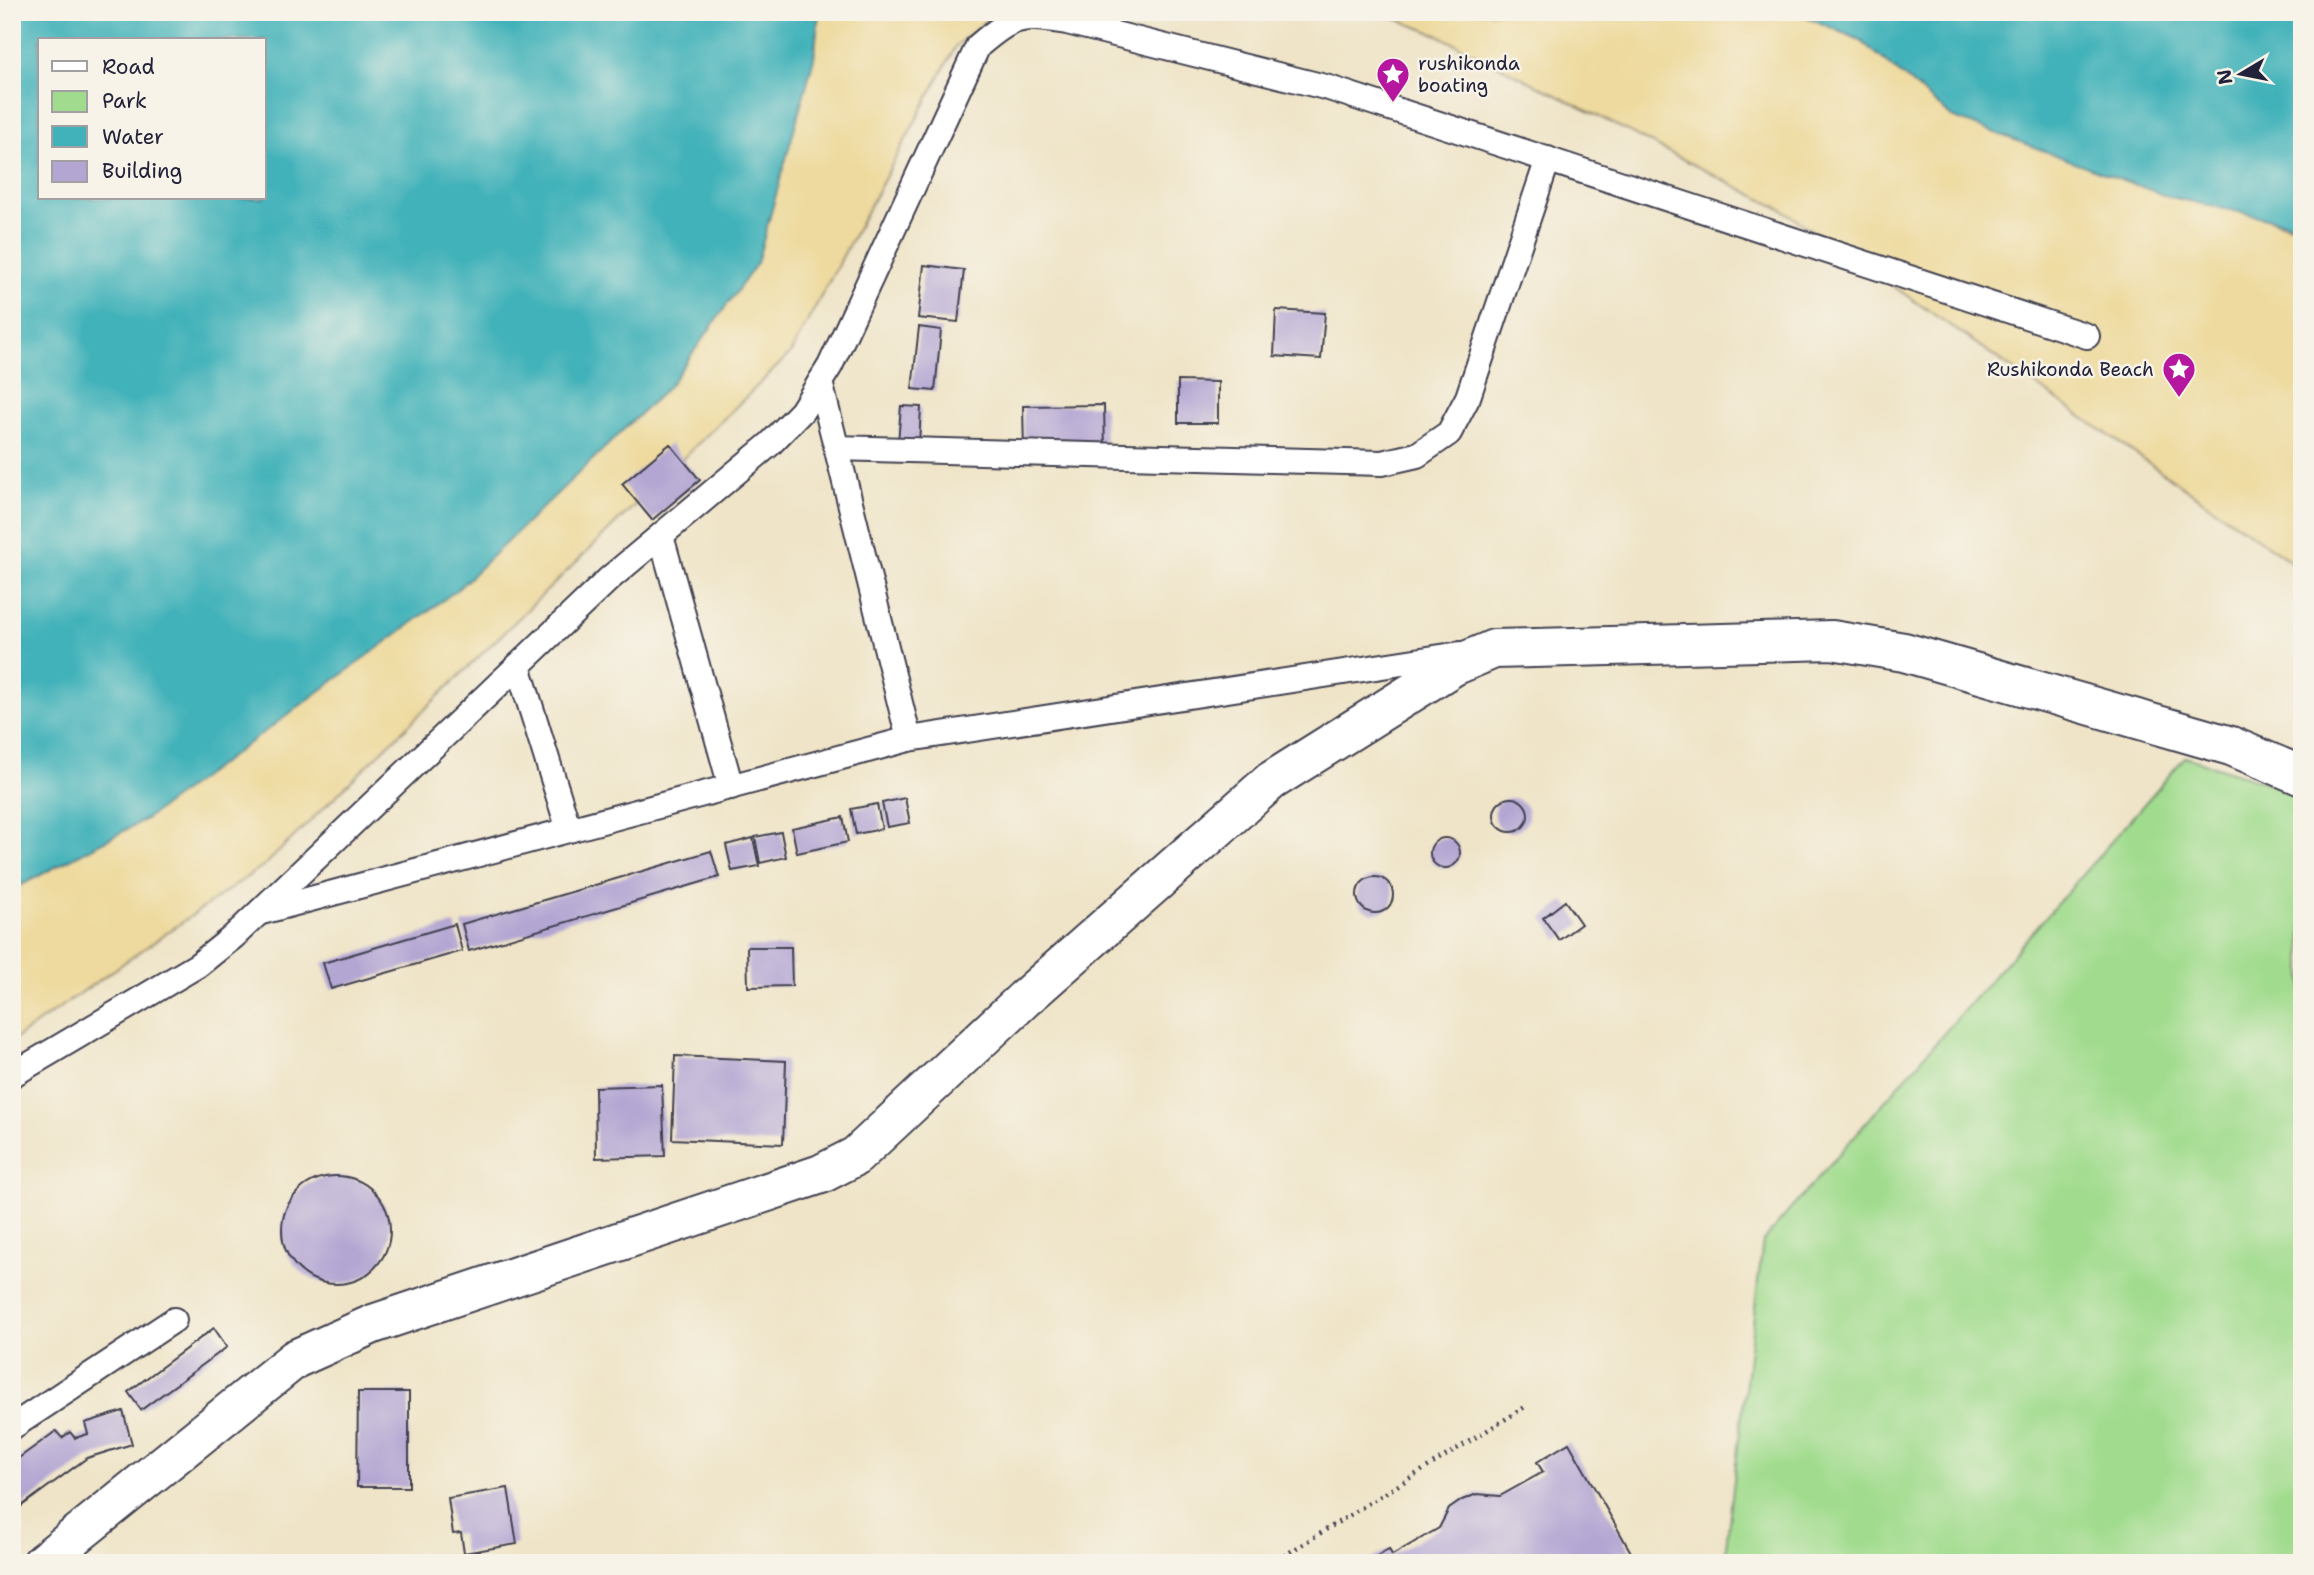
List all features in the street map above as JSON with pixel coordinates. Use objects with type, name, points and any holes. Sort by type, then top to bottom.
[{"type":"street","points":[[42,1563],[295,1359],[373,1324],[821,1174],[856,1156],[1024,999],[1271,781],[1454,666],[1494,649],[1818,640],[1856,644],[1904,652],[2231,746],[2302,776]]},
{"type":"lane","points":[[12,1075],[198,965],[258,913],[610,578],[770,444],[802,411],[820,382],[978,46],[1002,26],[1030,15],[1329,88],[2087,336]]},
{"type":"lane","points":[[836,448],[1382,463],[1417,455],[1449,433],[1468,397],[1548,159]]},
{"type":"lane","points":[[820,382],[909,739]]},
{"type":"lane","points":[[661,536],[731,787]]},
{"type":"lane","points":[[258,913],[909,739],[1494,649]]},
{"type":"lane","points":[[518,666],[569,830]]},
{"type":"lane","points":[[12,1427],[174,1320]]},
{"type":"path","points":[[1272,1563],[1525,1408]]},
{"type":"green space","points":[[2185,757],[2302,794],[2302,1563],[1724,1563],[1763,1241]]},
{"type":"sand","points":[[819,12],[996,12],[956,46],[790,354],[267,863],[12,1041],[12,890],[146,819],[814,58]]},
{"type":"sand","name":"Rushikonda Beach","points":[[1378,12],[1795,12],[1860,40],[1952,117],[2302,230],[2302,569],[1783,210],[1438,35]]},
{"type":"water","points":[[12,12],[819,12],[814,58],[757,263],[669,386],[458,589],[146,819],[12,890]]},
{"type":"water","points":[[1795,12],[2302,12],[2302,230],[2285,222],[2166,196],[1952,117],[1860,40]]},
{"type":"building","points":[[924,265],[964,270],[958,322],[918,318]]},
{"type":"building","points":[[1276,310],[1325,313],[1321,359],[1274,356]]},
{"type":"building","points":[[919,327],[941,330],[935,391],[912,389]]},
{"type":"building","points":[[1178,381],[1218,382],[1218,423],[1178,423]]},
{"type":"building","points":[[1104,405],[1105,450],[1024,452],[1023,406]]},
{"type":"building","points":[[901,406],[921,407],[919,445],[898,443]]},
{"type":"building","points":[[670,444],[700,480],[652,520],[622,484]]},
{"type":"building","points":[[905,798],[910,823],[887,827],[882,803]]},
{"type":"building","points":[[1511,798],[1523,803],[1528,815],[1523,827],[1511,832],[1499,827],[1494,815],[1499,803]]},
{"type":"building","points":[[877,804],[882,829],[856,834],[851,809]]},
{"type":"building","points":[[843,817],[848,842],[797,853],[792,828]]},
{"type":"building","points":[[781,832],[786,857],[760,863],[755,837]]},
{"type":"building","points":[[753,838],[759,866],[732,871],[726,845]]},
{"type":"building","points":[[1445,838],[1451,839],[1459,847],[1459,859],[1451,867],[1445,868],[1439,867],[1431,859],[1430,853],[1431,847],[1439,839]]},
{"type":"building","points":[[711,851],[719,877],[469,951],[462,924]]},
{"type":"building","points":[[1375,877],[1387,883],[1393,895],[1387,907],[1375,913],[1363,907],[1357,895],[1363,883]]},
{"type":"building","points":[[1565,901],[1581,924],[1559,940],[1543,918]]},
{"type":"building","points":[[455,924],[462,951],[331,989],[323,963]]},
{"type":"building","points":[[747,947],[791,947],[792,986],[748,987]]},
{"type":"building","points":[[675,1056],[786,1061],[783,1144],[672,1139]]},
{"type":"building","points":[[662,1085],[665,1156],[596,1158],[595,1087]]},
{"type":"building","points":[[336,1176],[357,1180],[374,1192],[386,1209],[390,1230],[386,1251],[374,1268],[357,1280],[336,1284],[315,1280],[298,1268],[286,1251],[282,1230],[286,1209],[298,1192],[315,1180]]},
{"type":"building","points":[[214,1328],[227,1347],[141,1410],[128,1392]]},
{"type":"building","points":[[358,1392],[409,1392],[409,1487],[357,1487]]},
{"type":"building","points":[[123,1411],[132,1444],[87,1458],[12,1513],[12,1463],[56,1431],[62,1438],[70,1432],[75,1438],[88,1434],[85,1423]]},
{"type":"building","points":[[1569,1443],[1637,1563],[1372,1563],[1370,1560],[1389,1549],[1392,1555],[1439,1528],[1449,1509],[1462,1500],[1477,1494],[1500,1496],[1543,1472],[1537,1462]]},
{"type":"building","points":[[508,1488],[517,1544],[464,1553],[461,1533],[453,1534],[448,1498]]},
{"type":"place","name":"rushikonda boating","points":[[1393,104]]},
{"type":"place","name":"Rushikonda Beach","points":[[2179,399]]}]
